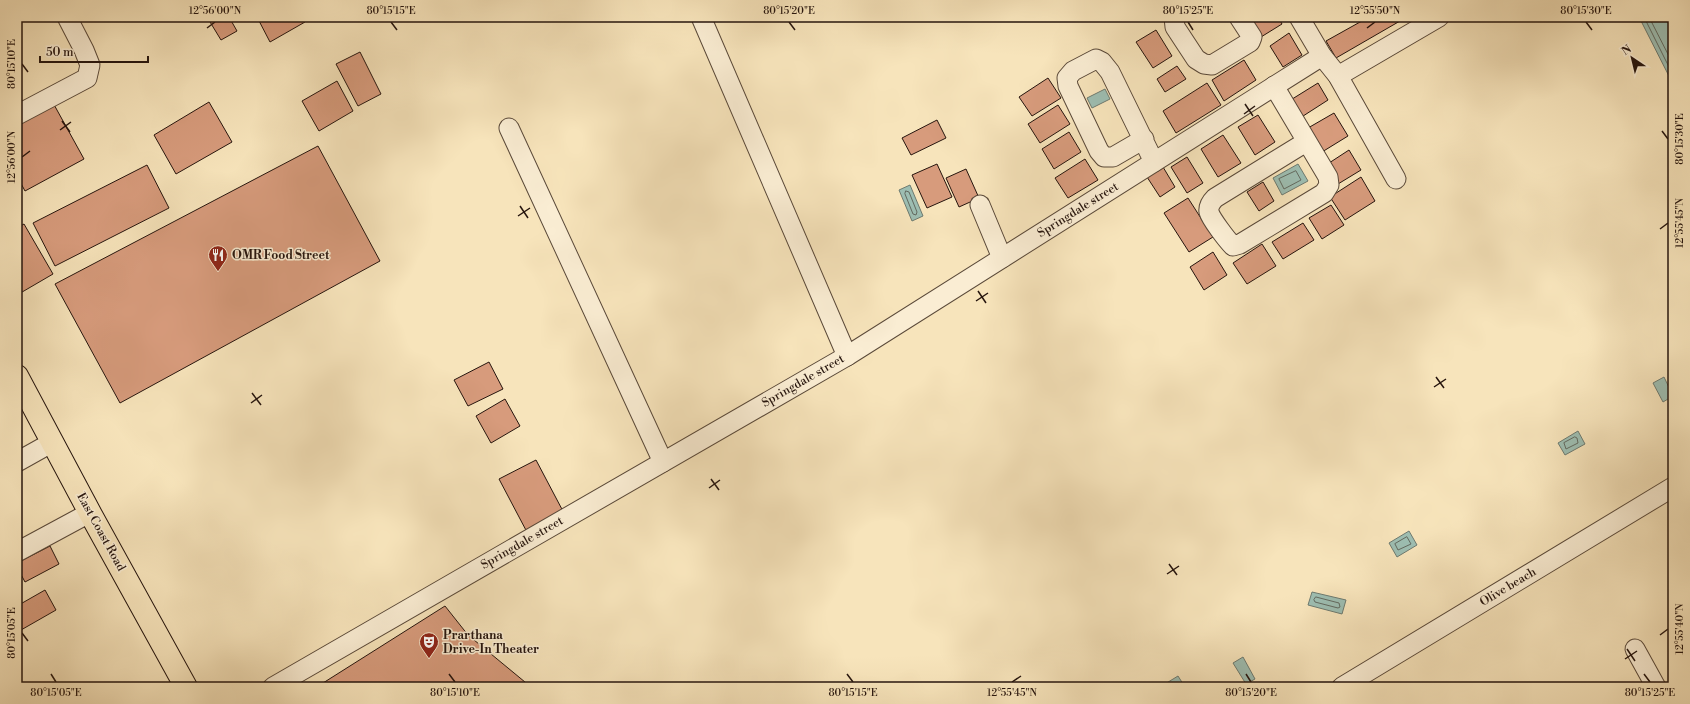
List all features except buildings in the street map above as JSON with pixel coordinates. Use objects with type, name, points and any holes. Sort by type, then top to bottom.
[{"type":"main road","name":"East Coast Road","points":[[17,376],[90,513],[186,687]]},
{"type":"main road","name":"East Coast Road","points":[[17,401],[174,687]]},
{"type":"street","points":[[17,115],[87,78],[90,65],[67,17]]},
{"type":"street","points":[[701,17],[847,356]]},
{"type":"street","points":[[1174,17],[1175,27],[1196,59],[1204,64],[1212,65],[1250,42],[1252,37],[1239,17]]},
{"type":"street","points":[[1299,17],[1322,56],[1338,76],[1396,179]]},
{"type":"street","points":[[1338,76],[1439,17]]},
{"type":"street","name":"Springdale street","points":[[273,687],[847,356],[1322,56]]},
{"type":"street","points":[[1144,139],[1113,157],[1104,157],[1099,151],[1068,86],[1067,78],[1073,71],[1096,59],[1102,62],[1110,72],[1144,139],[1154,162]]},
{"type":"street","points":[[1274,86],[1328,177],[1329,185],[1324,193],[1240,244],[1233,246],[1226,240],[1209,212],[1210,204],[1215,198],[1306,142]]},
{"type":"street","points":[[509,128],[663,462]]},
{"type":"street","points":[[980,205],[1002,258]]},
{"type":"street","points":[[17,462],[42,448]]},
{"type":"street","name":"Olive beach","points":[[1342,687],[1673,487]]},
{"type":"street","points":[[17,552],[80,518]]},
{"type":"street","points":[[1635,649],[1656,687]]},
{"type":"water","points":[[1639,17],[1673,17],[1673,84]]},
{"type":"water","points":[[1105,89],[1110,99],[1092,108],[1087,98]]},
{"type":"water","points":[[1298,164],[1308,181],[1282,195],[1273,178]]},
{"type":"water","points":[[910,185],[923,216],[912,221],[899,190]]},
{"type":"water","points":[[1664,377],[1673,396],[1663,402],[1653,383]]},
{"type":"water","points":[[1578,431],[1585,444],[1565,455],[1558,443]]},
{"type":"water","points":[[1409,531],[1417,545],[1397,557],[1389,543]]},
{"type":"water","points":[[1312,592],[1346,600],[1342,614],[1308,605]]},
{"type":"water","points":[[1243,657],[1255,679],[1246,684],[1233,663]]},
{"type":"water","points":[[1178,676],[1185,687],[1160,687]]},
{"type":"place","name":"OMR Food Street","points":[[218,272]]},
{"type":"place","name":"Prarthana Drive-In Theater","points":[[429,659]]}]
